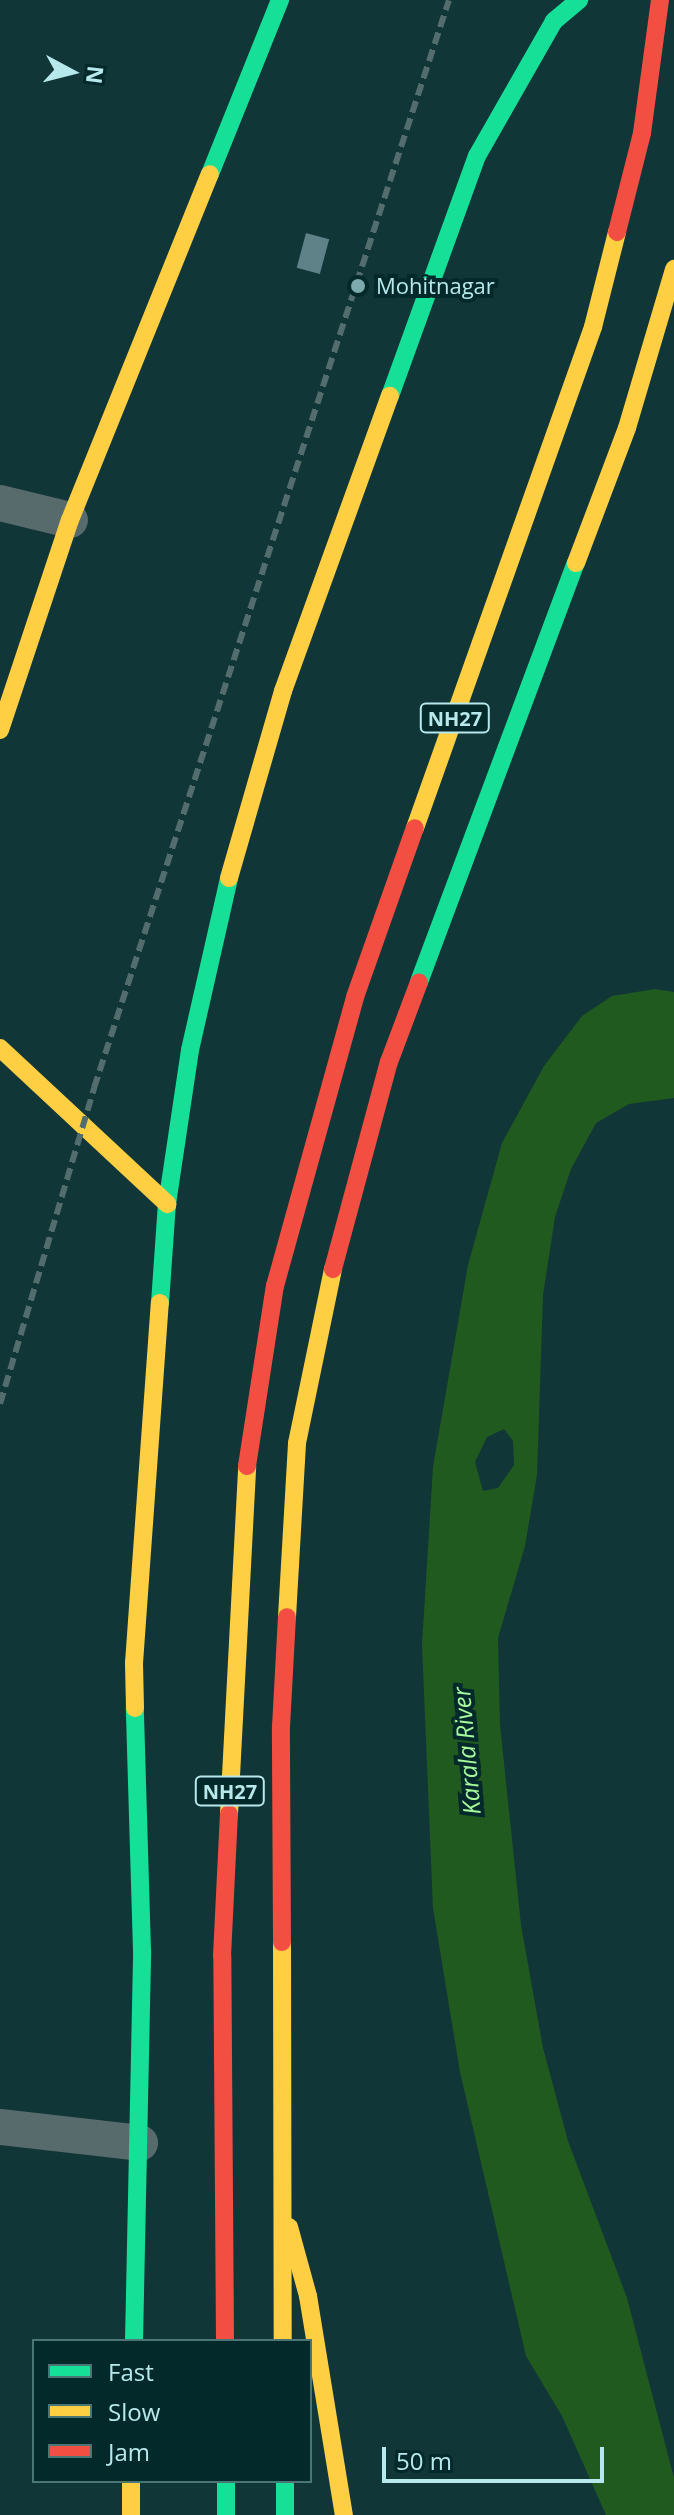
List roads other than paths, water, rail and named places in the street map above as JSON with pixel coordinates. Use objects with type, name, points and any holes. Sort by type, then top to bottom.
[{"type":"main road","points":[[0,730],[70,520],[280,0]]},
{"type":"main road","name":"NH27","points":[[225,2339],[222,1956],[248,1437],[275,1286],[355,997],[593,327],[642,133],[660,0]]},
{"type":"main road","points":[[134,2339],[140,2143],[134,1663],[167,1204],[210,952],[283,691],[477,156],[563,7]]},
{"type":"main road","name":"NH27","points":[[283,2339],[281,1727],[297,1443],[339,1238],[389,1062],[627,428],[674,269]]},
{"type":"main road","points":[[1,1055],[167,1204]]},
{"type":"main road","points":[[281,2201],[308,2296],[344,2515]]},
{"type":"main road","points":[[131,2483],[131,2515]]},
{"type":"main road","points":[[226,2483],[226,2515]]},
{"type":"main road","points":[[285,2483],[285,2515]]},
{"type":"street","points":[[0,503],[70,520]]},
{"type":"street","points":[[0,2127],[140,2143]]},
{"type":"water","name":"Karala River","points":[[655,989],[674,992],[674,1098],[629,1104],[596,1123],[571,1169],[555,1217],[543,1295],[537,1475],[525,1546],[498,1638],[500,1725],[521,1925],[543,2048],[568,2141],[627,2298],[674,2478],[674,2515],[606,2515],[562,2416],[526,2356],[460,2072],[433,1908],[422,1645],[433,1467],[468,1265],[502,1143],[544,1066],[582,1016],[612,996]],"holes":[[[504,1429],[513,1441],[514,1465],[498,1488],[483,1491],[475,1462],[487,1437]]]},
{"type":"railway","points":[[0,1404],[94,1088],[449,0]]},
{"type":"place","name":"Mohitnagar","points":[[358,286]]}]
